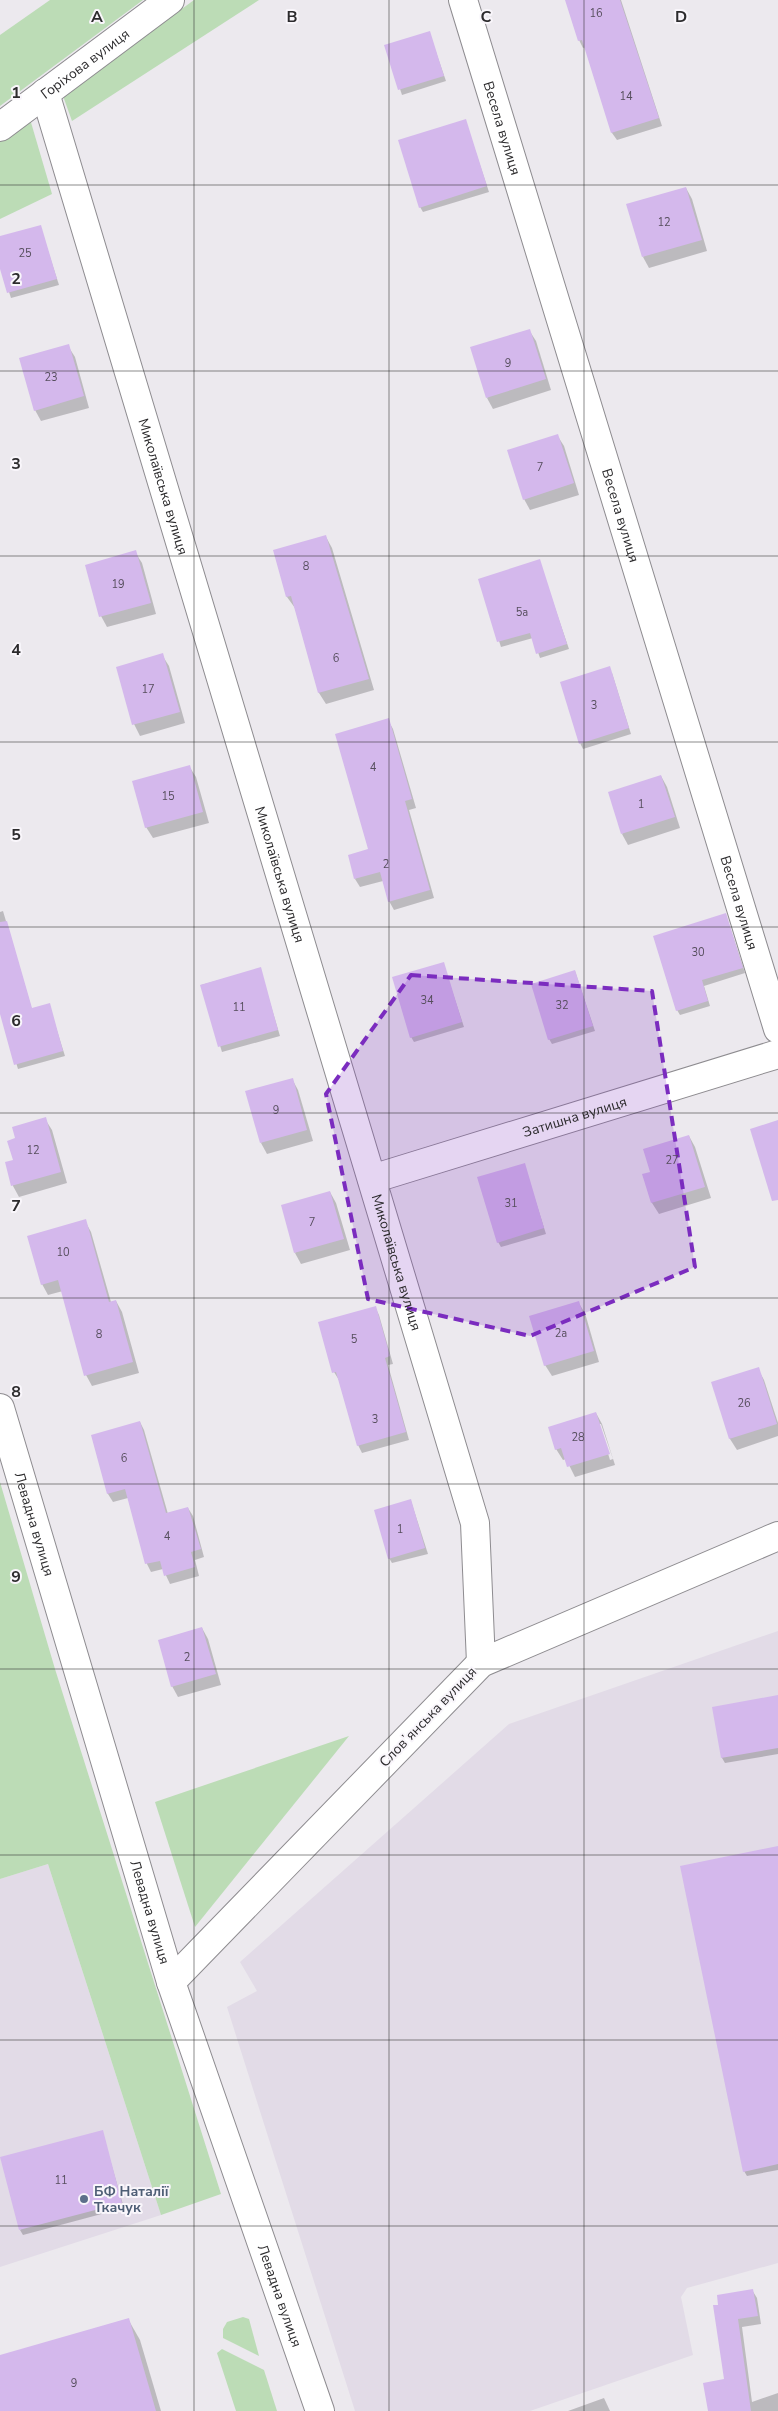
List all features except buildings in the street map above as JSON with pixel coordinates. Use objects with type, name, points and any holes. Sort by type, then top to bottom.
[{"type":"street","name":"Горіхова вулиця","points":[[0,126],[170,0]]},
{"type":"street","name":"Весела вулиця","points":[[463,0],[778,1029]]},
{"type":"street","name":"Миколаївська вулиця","points":[[45,93],[476,1523],[481,1663]]},
{"type":"street","name":"Затишна вулиця","points":[[372,1179],[778,1054]]},
{"type":"street","name":"Левадна вулиця","points":[[0,1408],[171,1982],[320,2411]]},
{"type":"street","name":"Словʼянська вулиця","points":[[171,1982],[481,1663],[778,1536]]},
{"type":"highlighted area","points":[[411,975],[652,991],[695,1267],[530,1336],[368,1299],[326,1094]]},
{"type":"shaded area","points":[[778,1631],[778,2263],[687,2288],[681,2297],[693,2355],[530,2411],[355,2411],[227,2007],[257,1991],[240,1962],[509,1724]]},
{"type":"shaded area","points":[[48,1864],[161,2215],[0,2267],[0,1879]]},
{"type":"green space","points":[[50,0],[143,0],[0,106],[0,35]]},
{"type":"green space","points":[[194,0],[259,0],[72,121],[63,96]]},
{"type":"green space","points":[[30,119],[52,194],[0,219],[0,141]]},
{"type":"green space","points":[[0,1482],[55,1669],[221,2194],[161,2215],[48,1864],[0,1879]]},
{"type":"green space","points":[[349,1736],[195,1927],[155,1802]]},
{"type":"green space","points":[[243,2317],[249,2319],[259,2356],[223,2338],[223,2329],[227,2322]]},
{"type":"green space","points":[[222,2349],[264,2370],[277,2411],[236,2411],[217,2353]]},
{"type":"place","name":"БФ Наталії Ткачук","points":[[84,2199]]}]
